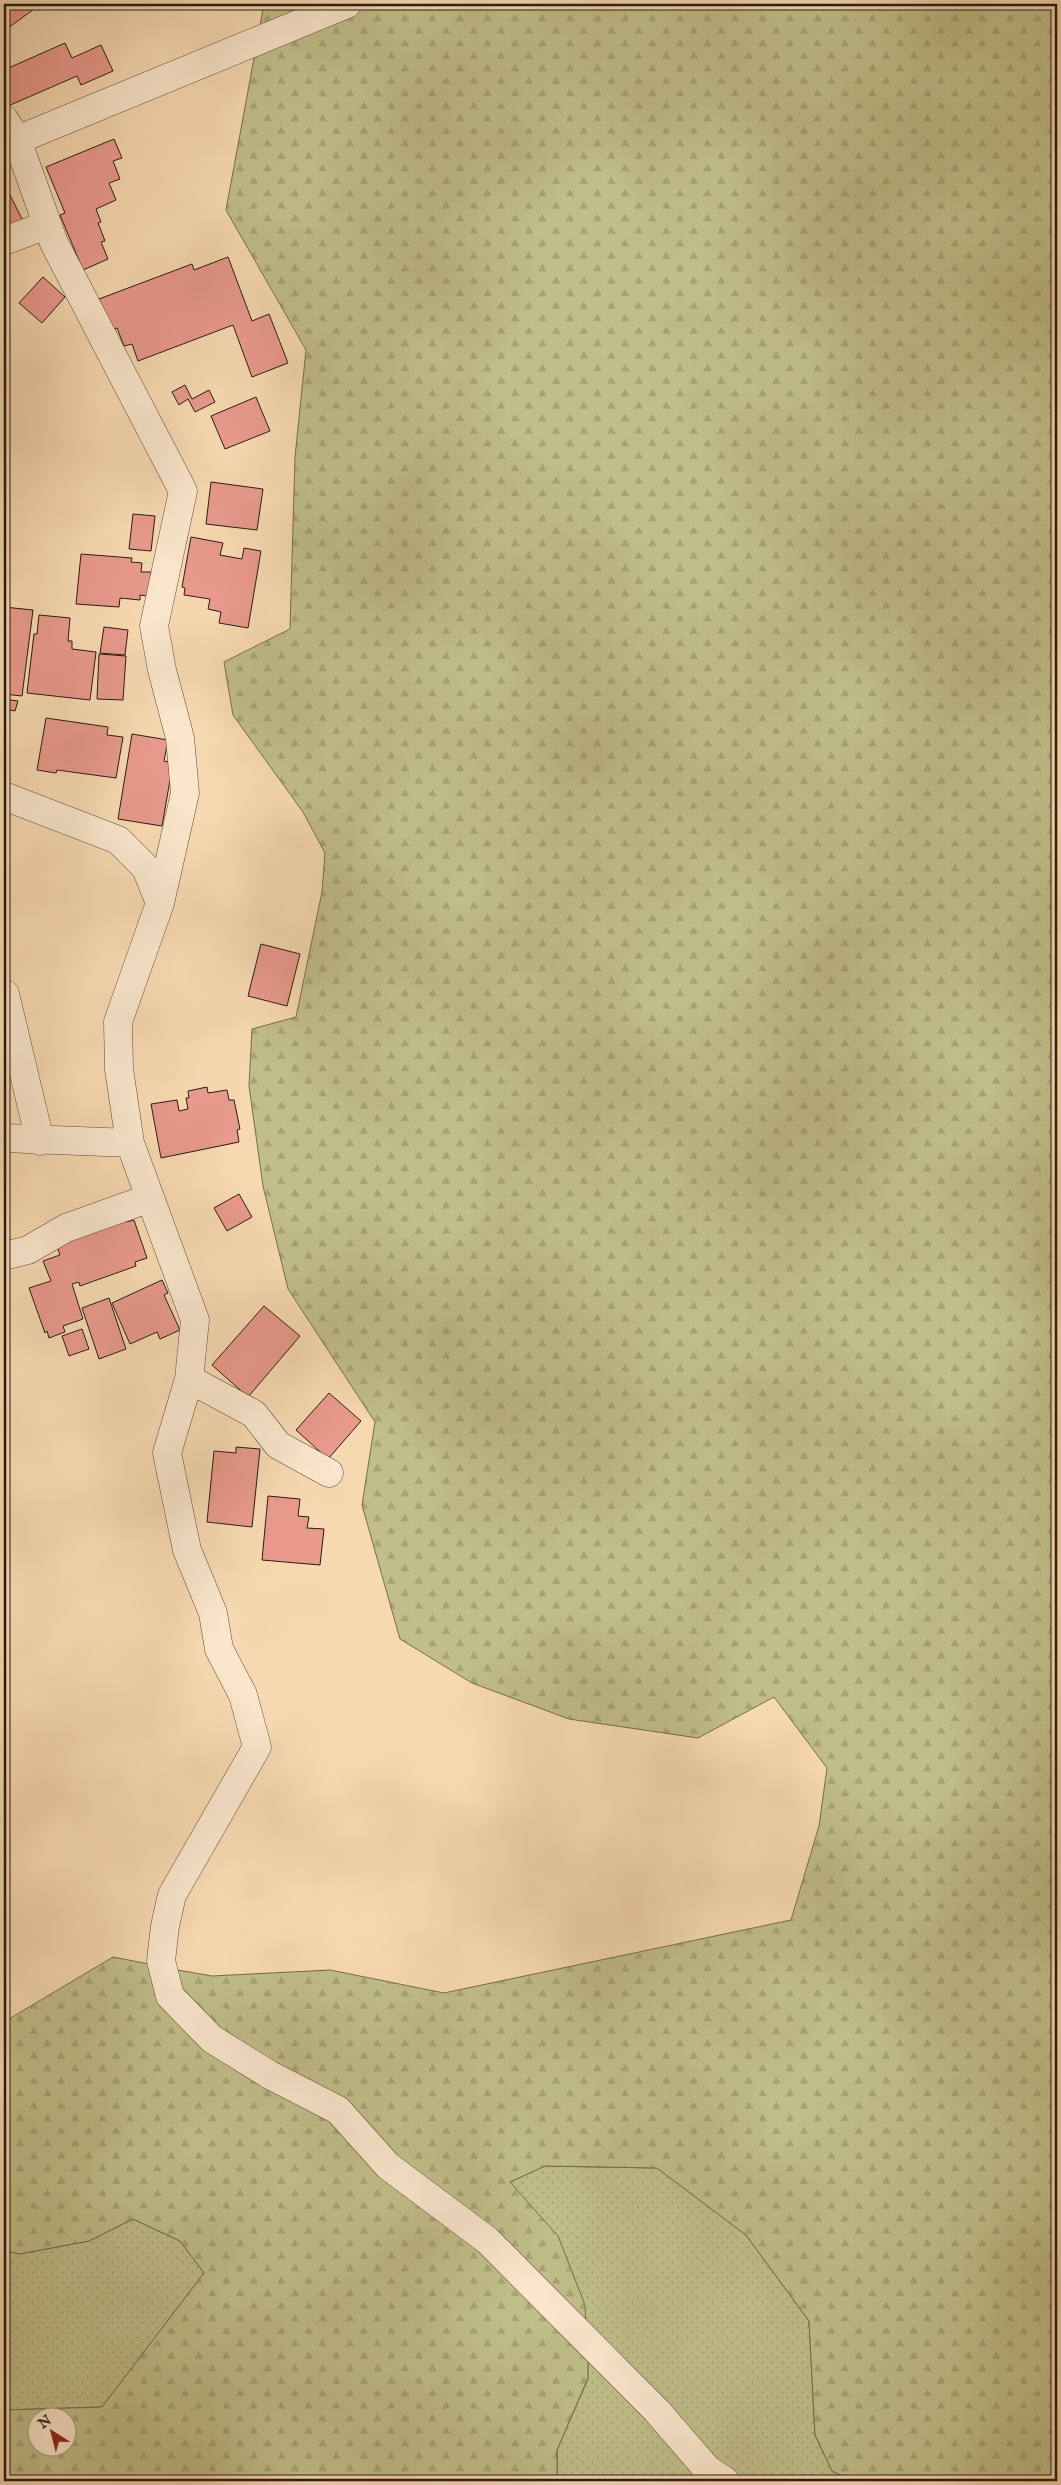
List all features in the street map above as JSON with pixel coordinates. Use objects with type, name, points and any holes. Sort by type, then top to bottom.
[{"type":"street","points":[[347,4],[10,130],[54,243],[183,491],[154,626],[162,670],[180,738],[185,793],[160,902],[118,1022],[119,1069],[130,1143],[195,1320],[189,1379],[167,1452],[187,1550],[213,1612],[219,1649],[243,1695],[257,1747],[172,1895],[165,1926],[161,1961],[170,1996],[212,2039],[270,2075],[338,2110],[388,2166],[487,2240],[657,2411],[709,2477]]},
{"type":"street","points":[[4,241],[48,225]]},
{"type":"street","points":[[4,796],[118,840],[146,868],[160,902]]},
{"type":"street","points":[[5,994],[40,1141]]},
{"type":"street","points":[[4,1138],[40,1141],[130,1143]]},
{"type":"street","points":[[4,1256],[28,1250],[66,1228],[150,1198]]},
{"type":"street","points":[[189,1379],[254,1414],[278,1445],[329,1473]]},
{"type":"green space","points":[[264,4],[1057,4],[1057,2481],[853,2481],[832,2471],[815,2435],[809,2321],[746,2235],[657,2168],[545,2166],[510,2182],[558,2236],[585,2305],[586,2330],[492,2234],[218,2033],[176,1991],[172,1969],[212,1976],[330,1970],[444,1993],[791,1920],[819,1826],[827,1768],[774,1697],[698,1738],[569,1719],[472,1683],[400,1639],[362,1505],[375,1422],[288,1289],[263,1186],[249,1086],[252,1029],[296,1017],[322,892],[325,853],[303,812],[233,715],[224,662],[290,629],[295,457],[306,350],[226,210]]},
{"type":"green space","points":[[113,1957],[154,1965],[155,1986],[331,2119],[479,2249],[588,2352],[588,2378],[557,2450],[557,2481],[4,2481],[4,2410],[28,2409],[28,2458],[78,2458],[78,2408],[69,2408],[102,2407],[204,2273],[180,2241],[133,2219],[89,2241],[19,2254],[4,2250],[4,2022]]},
{"type":"green space","points":[[545,2166],[657,2168],[746,2235],[809,2321],[815,2435],[832,2471],[853,2481],[740,2481],[713,2463],[586,2330],[510,2182]]},
{"type":"green space","points":[[133,2219],[180,2241],[204,2273],[102,2407],[4,2410],[4,2250],[19,2254],[89,2241]]},
{"type":"green space","points":[[588,2352],[711,2481],[557,2481],[557,2450],[588,2379]]},
{"type":"building","points":[[4,4],[41,4],[4,31]]},
{"type":"building","points":[[65,43],[72,58],[101,45],[113,71],[81,85],[77,76],[8,106],[4,95],[4,70]]},
{"type":"building","points":[[114,139],[122,158],[113,161],[120,179],[109,183],[116,200],[96,209],[101,222],[98,223],[105,241],[101,242],[108,259],[83,270],[60,215],[65,213],[46,167]]},
{"type":"building","points":[[4,183],[23,221],[4,231]]},
{"type":"building","points":[[228,257],[252,321],[269,314],[288,363],[252,377],[233,325],[138,361],[132,344],[124,346],[117,328],[111,330],[99,299],[192,264],[194,270]]},
{"type":"building","points":[[43,277],[65,297],[42,323],[19,303]]},
{"type":"building","points":[[185,385],[192,399],[209,390],[215,402],[195,412],[188,399],[179,405],[172,392]]},
{"type":"building","points":[[256,397],[270,431],[225,449],[211,416]]},
{"type":"building","points":[[211,482],[263,489],[257,530],[206,524]]},
{"type":"building","points":[[133,514],[155,516],[151,551],[129,549]]},
{"type":"building","points":[[191,537],[223,543],[220,555],[242,559],[244,548],[261,551],[248,628],[219,623],[221,612],[208,609],[210,599],[184,595],[185,588],[182,587]]},
{"type":"building","points":[[81,554],[132,558],[131,562],[142,563],[141,572],[151,572],[148,596],[140,595],[140,600],[120,598],[119,607],[76,604]]},
{"type":"building","points":[[4,607],[33,610],[22,696],[4,694]]},
{"type":"building","points":[[39,615],[70,618],[68,641],[72,641],[72,649],[96,652],[90,700],[27,693],[34,634],[37,634]]},
{"type":"building","points":[[104,627],[128,630],[125,655],[100,653]]},
{"type":"building","points":[[99,654],[126,656],[123,700],[97,699]]},
{"type":"building","points":[[4,699],[18,701],[15,711],[6,709],[4,718]]},
{"type":"building","points":[[46,718],[108,727],[107,735],[123,737],[116,778],[57,770],[56,773],[37,770]]},
{"type":"building","points":[[132,734],[168,740],[164,761],[173,763],[162,826],[118,819]]},
{"type":"building","points":[[261,944],[300,954],[287,1006],[248,996]]},
{"type":"building","points":[[207,1087],[208,1093],[227,1090],[229,1100],[234,1100],[240,1129],[237,1130],[239,1142],[161,1158],[151,1104],[177,1100],[179,1111],[188,1109],[186,1098],[189,1098],[188,1091]]},
{"type":"building","points":[[239,1194],[252,1217],[227,1231],[214,1208]]},
{"type":"building","points":[[124,1217],[126,1222],[134,1220],[147,1258],[135,1262],[136,1266],[80,1286],[79,1282],[72,1284],[83,1319],[63,1326],[65,1332],[49,1338],[47,1331],[45,1333],[29,1288],[51,1281],[43,1261],[60,1255],[55,1241]]},
{"type":"building","points":[[162,1280],[168,1293],[164,1295],[180,1330],[160,1339],[157,1332],[130,1344],[112,1303]]},
{"type":"building","points":[[109,1298],[126,1349],[99,1359],[82,1308]]},
{"type":"building","points":[[264,1306],[300,1336],[248,1397],[212,1365]]},
{"type":"building","points":[[82,1329],[89,1349],[69,1356],[62,1336]]},
{"type":"building","points":[[329,1393],[361,1421],[328,1459],[296,1430]]},
{"type":"building","points":[[236,1447],[260,1449],[252,1527],[207,1522],[214,1451],[236,1453]]},
{"type":"building","points":[[268,1496],[300,1499],[298,1516],[309,1517],[307,1528],[324,1529],[320,1565],[262,1560]]}]
